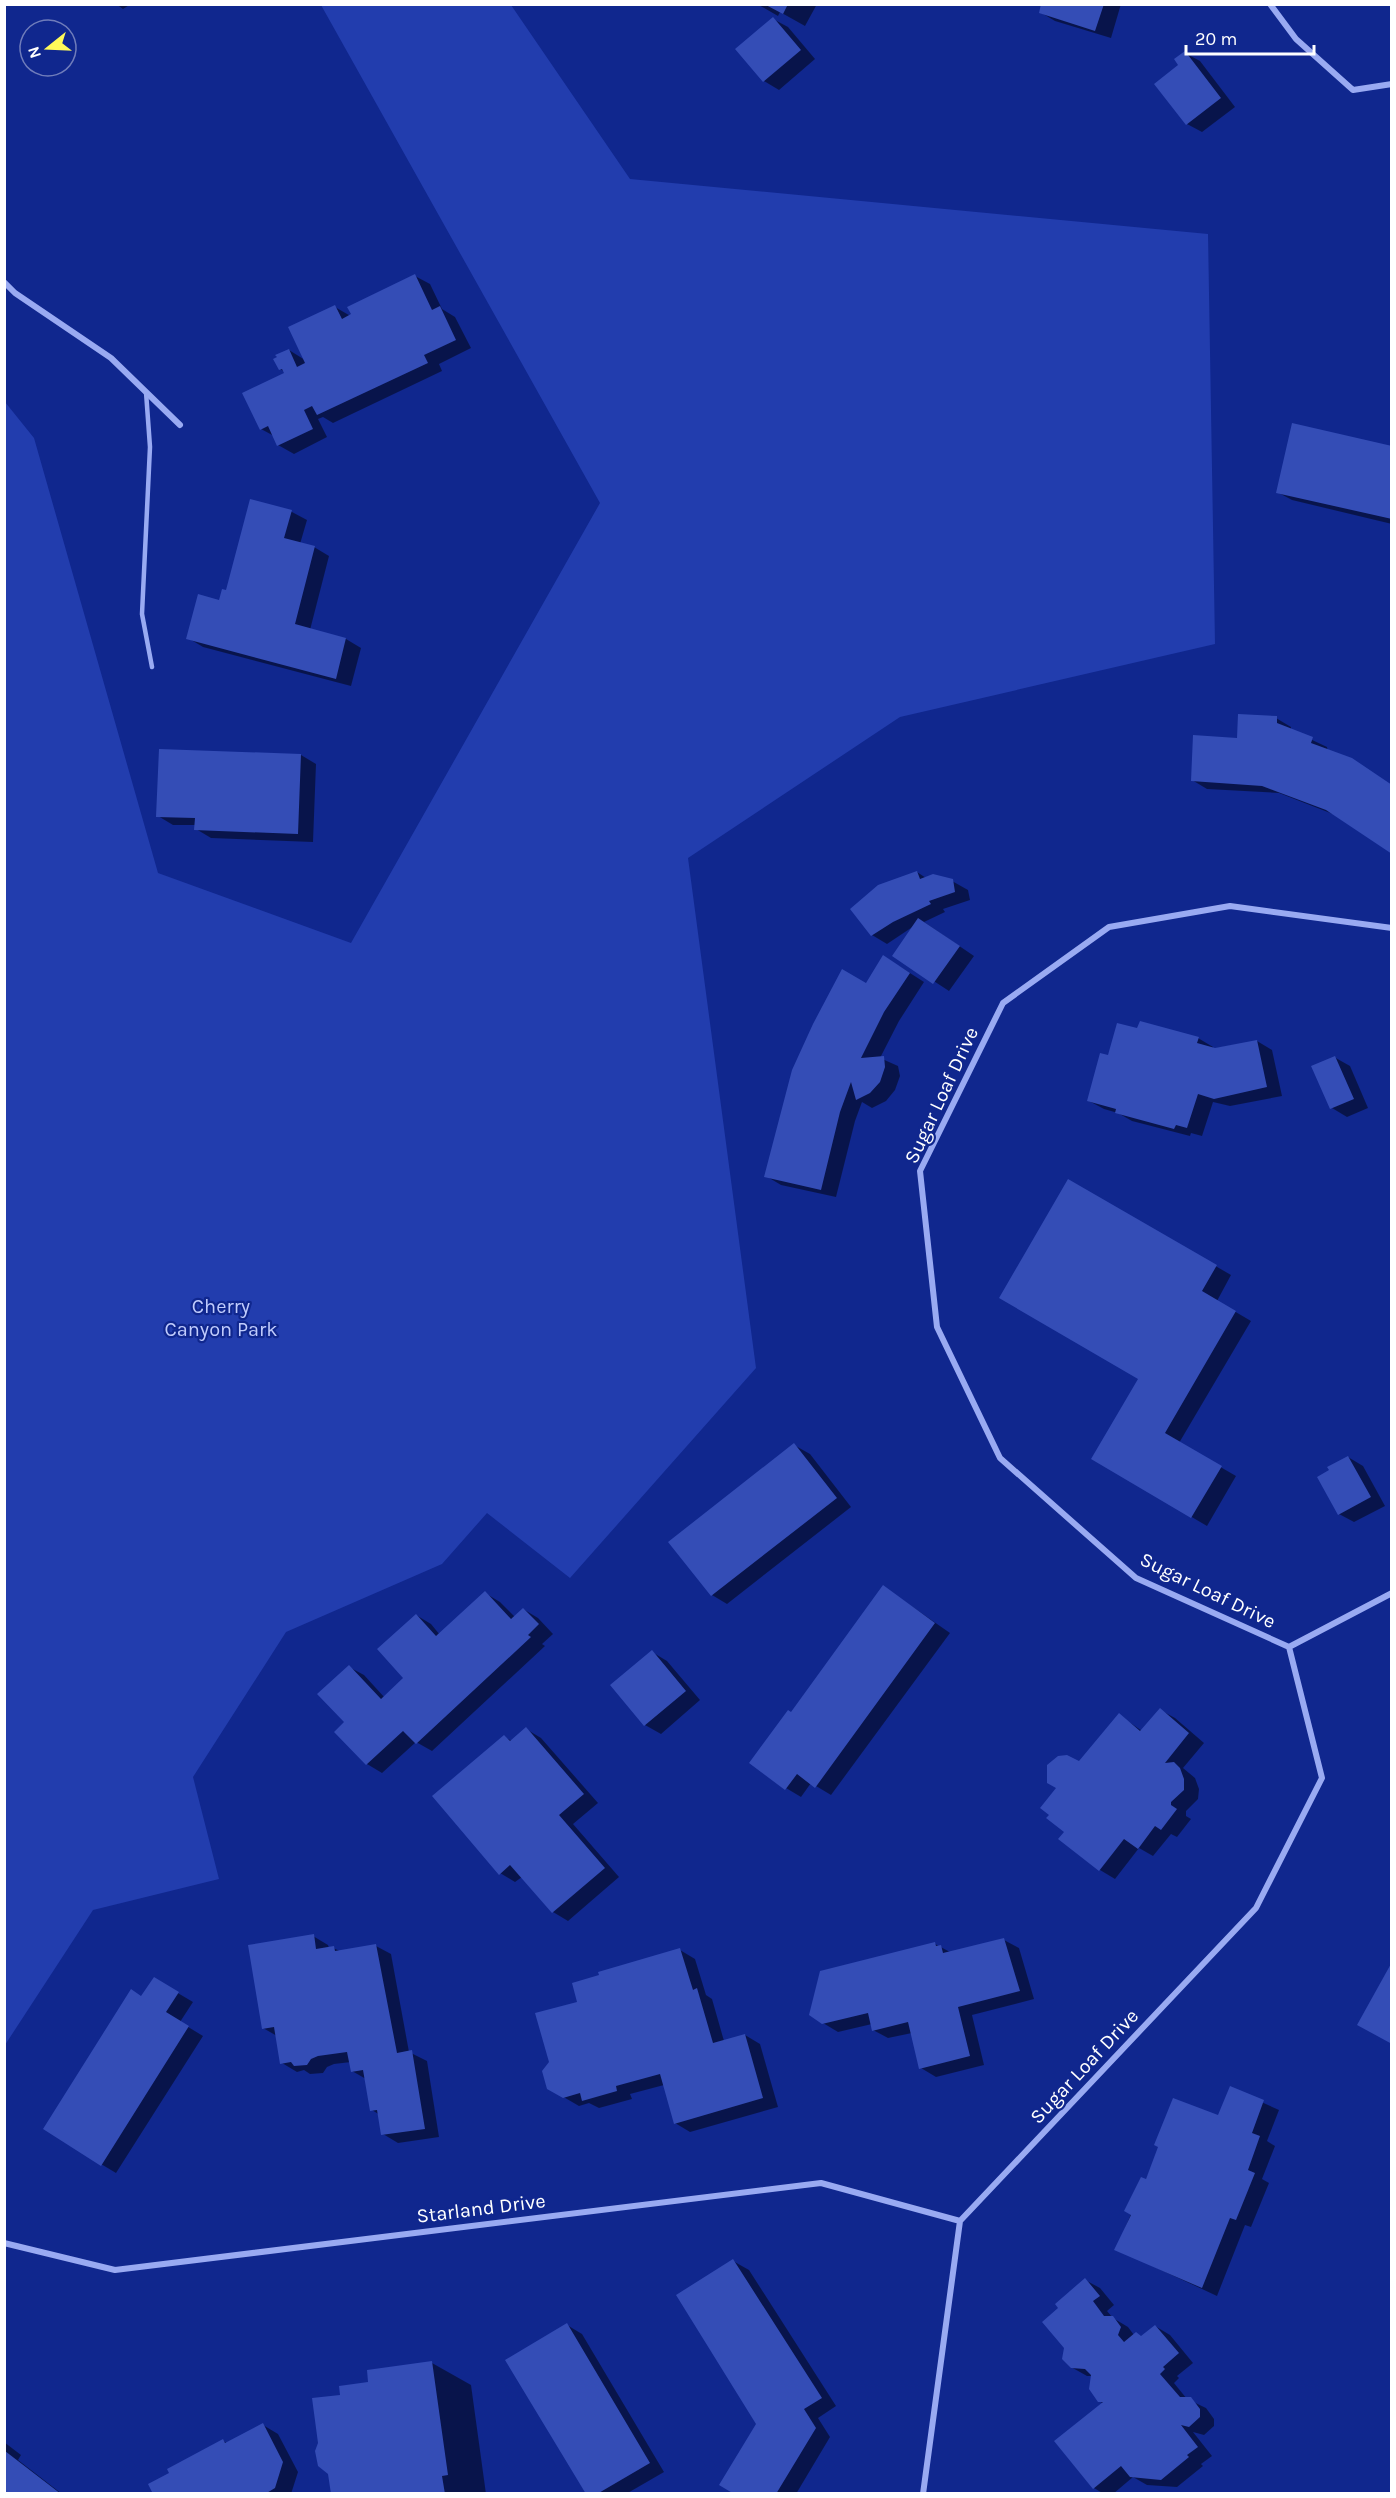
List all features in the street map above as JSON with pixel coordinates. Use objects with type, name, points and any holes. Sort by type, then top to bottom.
[{"type":"street","points":[[1270,4],[1296,39],[1353,90],[1392,84]]},
{"type":"street","points":[[4,282],[15,293],[111,358],[180,425]]},
{"type":"street","name":"Sugar Loaf Drive","points":[[960,2221],[1256,1908],[1322,1778],[1289,1647],[1136,1578],[1000,1458],[937,1328],[920,1171],[1003,1003],[1109,927],[1230,906],[1392,928]]},
{"type":"street","points":[[1289,1647],[1392,1593]]},
{"type":"street","name":"Starland Drive","points":[[4,2243],[115,2270],[821,2183],[960,2221]]},
{"type":"street","points":[[924,2493],[960,2221]]},
{"type":"lane","points":[[146,391],[150,447],[142,614],[152,667]]},
{"type":"green space","name":"Cherry Canyon Park","points":[[321,5],[511,5],[630,179],[1208,234],[1215,644],[900,717],[688,858],[756,1368],[570,1578],[487,1513],[442,1564],[286,1632],[193,1777],[219,1879],[93,1910],[5,2045],[5,402],[34,438],[158,873],[351,943],[600,503]]},
{"type":"building","points":[[764,4],[788,4],[783,14]]},
{"type":"building","points":[[1041,4],[1104,4],[1095,31],[1039,13]]},
{"type":"building","points":[[773,17],[801,50],[763,82],[735,49]]},
{"type":"building","points":[[1185,51],[1221,98],[1186,125],[1154,84],[1178,65],[1174,59]]},
{"type":"building","points":[[415,274],[432,310],[440,306],[456,340],[424,355],[428,363],[317,415],[312,406],[304,410],[313,429],[277,446],[268,426],[260,430],[242,393],[284,373],[282,369],[279,370],[273,359],[277,357],[275,355],[289,349],[297,367],[305,363],[288,327],[335,305],[342,319],[351,314],[347,307]]},
{"type":"building","points":[[1292,423],[1392,446],[1392,519],[1276,493]]},
{"type":"building","points":[[250,499],[292,510],[284,538],[315,546],[295,624],[346,638],[336,679],[186,639],[198,594],[219,600],[222,589],[226,590]]},
{"type":"building","points":[[1238,714],[1277,716],[1277,723],[1313,737],[1311,743],[1352,758],[1392,785],[1392,854],[1326,810],[1262,786],[1191,781],[1193,735],[1237,738]]},
{"type":"building","points":[[159,749],[301,754],[298,834],[194,830],[195,818],[156,817]]},
{"type":"building","points":[[917,871],[920,879],[933,874],[953,879],[955,892],[929,901],[931,904],[893,922],[871,936],[850,909],[878,885]]},
{"type":"building","points":[[918,918],[960,946],[933,984],[892,956]]},
{"type":"building","points":[[883,955],[910,973],[884,1012],[861,1058],[884,1056],[885,1067],[880,1082],[870,1093],[856,1100],[851,1082],[840,1112],[821,1190],[764,1177],[792,1070],[842,969],[866,983]]},
{"type":"building","points":[[1140,1021],[1199,1037],[1197,1043],[1215,1048],[1257,1040],[1267,1087],[1214,1099],[1198,1094],[1187,1128],[1176,1125],[1174,1129],[1115,1113],[1116,1109],[1087,1101],[1100,1053],[1108,1055],[1117,1023],[1137,1028]]},
{"type":"building","points":[[1335,1056],[1354,1099],[1330,1109],[1311,1066]]},
{"type":"building","points":[[1068,1179],[1217,1265],[1202,1291],[1236,1311],[1165,1433],[1222,1466],[1191,1518],[1091,1459],[1138,1379],[999,1298]]},
{"type":"building","points":[[794,1443],[837,1498],[711,1596],[668,1542]]},
{"type":"building","points":[[1348,1456],[1371,1497],[1338,1515],[1317,1477],[1329,1470],[1327,1467]]},
{"type":"building","points":[[883,1585],[935,1623],[815,1788],[797,1774],[785,1790],[749,1763],[788,1710],[791,1712]]},
{"type":"building","points":[[485,1591],[511,1619],[523,1608],[539,1624],[528,1635],[531,1637],[416,1744],[403,1731],[366,1765],[334,1732],[344,1722],[317,1694],[349,1665],[381,1699],[403,1678],[377,1649],[416,1614],[436,1636]]},
{"type":"building","points":[[652,1650],[686,1691],[644,1726],[610,1685]]},
{"type":"building","points":[[1160,1708],[1189,1733],[1165,1763],[1174,1762],[1180,1768],[1184,1779],[1184,1790],[1171,1802],[1171,1805],[1177,1809],[1161,1830],[1155,1826],[1138,1849],[1124,1839],[1099,1871],[1058,1839],[1064,1832],[1046,1818],[1049,1815],[1040,1808],[1056,1788],[1047,1783],[1047,1765],[1058,1756],[1067,1755],[1079,1761],[1119,1713],[1140,1731]]},
{"type":"building","points":[[526,1727],[584,1794],[559,1815],[605,1868],[552,1913],[510,1865],[499,1875],[432,1796],[504,1735],[510,1741]]},
{"type":"building","points":[[314,1934],[316,1949],[334,1946],[335,1951],[376,1944],[397,2053],[412,2050],[425,2129],[381,2135],[377,2110],[370,2111],[363,2070],[351,2072],[347,2052],[318,2056],[311,2059],[307,2065],[294,2066],[291,2062],[280,2064],[274,2027],[262,2029],[248,1945]]},
{"type":"building","points":[[1004,1938],[1020,1991],[958,2007],[970,2056],[919,2069],[908,2022],[872,2031],[868,2013],[822,2024],[809,2015],[820,1971],[935,1942],[936,1946],[941,1945],[943,1953]]},
{"type":"building","points":[[680,1948],[693,1990],[697,1988],[713,2043],[745,2034],[763,2098],[674,2124],[660,2074],[616,2086],[617,2091],[582,2101],[580,2093],[563,2098],[547,2089],[542,2071],[549,2062],[535,2013],[577,2002],[572,1983],[599,1975],[598,1972]]},
{"type":"building","points":[[1392,1962],[1392,2044],[1357,2025]]},
{"type":"building","points":[[154,1977],[179,1992],[166,2012],[189,2026],[101,2166],[43,2129],[131,1989],[141,1996]]},
{"type":"building","points":[[1230,2086],[1264,2100],[1252,2133],[1260,2136],[1248,2170],[1255,2173],[1236,2220],[1230,2218],[1202,2288],[1114,2250],[1131,2215],[1124,2211],[1141,2177],[1146,2179],[1158,2147],[1154,2145],[1173,2098],[1218,2115]]},
{"type":"building","points":[[733,2259],[822,2398],[804,2409],[816,2428],[776,2494],[734,2494],[719,2485],[756,2424],[676,2295]]},
{"type":"building","points":[[1085,2278],[1100,2296],[1093,2301],[1104,2316],[1113,2316],[1121,2327],[1118,2335],[1124,2342],[1136,2332],[1141,2336],[1155,2325],[1179,2353],[1163,2367],[1165,2369],[1160,2374],[1180,2397],[1191,2397],[1200,2409],[1200,2417],[1189,2427],[1181,2425],[1198,2447],[1161,2480],[1130,2477],[1121,2466],[1093,2489],[1054,2441],[1103,2402],[1098,2402],[1089,2389],[1091,2375],[1085,2369],[1071,2368],[1062,2359],[1064,2348],[1042,2322],[1058,2308],[1055,2304]]},
{"type":"building","points":[[567,2323],[650,2463],[597,2494],[586,2494],[505,2360]]},
{"type":"building","points":[[432,2361],[448,2475],[442,2476],[445,2494],[331,2494],[328,2474],[318,2466],[315,2451],[318,2443],[312,2398],[340,2395],[339,2386],[368,2382],[367,2370]]},
{"type":"building","points":[[263,2423],[283,2462],[275,2488],[265,2494],[239,2494],[238,2492],[234,2494],[153,2494],[148,2484],[169,2473],[167,2469],[223,2439],[225,2443]]},
{"type":"building","points":[[5,2451],[61,2494],[5,2494]]}]
